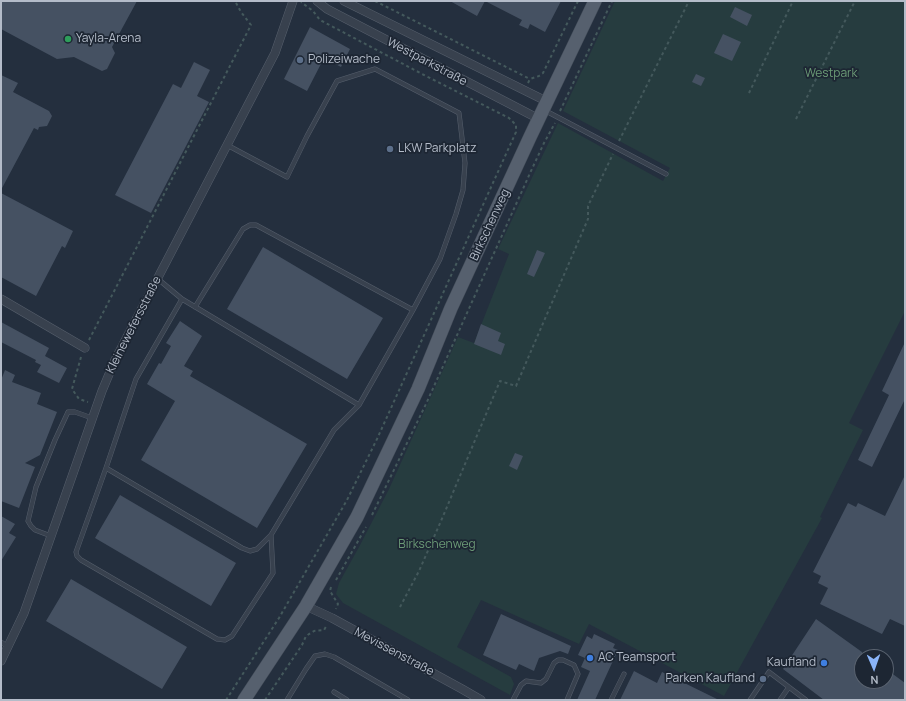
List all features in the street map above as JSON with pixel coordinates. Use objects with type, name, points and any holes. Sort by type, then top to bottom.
[{"type":"main road","name":"Birkschenweg","points":[[244,700],[306,606],[357,517],[418,389],[451,308],[595,1]]},
{"type":"street","name":"Kleinewefersstraße","points":[[1,661],[24,613],[92,418],[115,360],[275,53],[293,1]]},
{"type":"street","name":"Westparkstraße","points":[[317,1],[327,9],[514,107],[543,110]]},
{"type":"street","name":"Westparkstraße","points":[[344,1],[524,89],[543,110]]},
{"type":"street","points":[[1,299],[85,348]]},
{"type":"street","name":"Mevissenstraße","points":[[306,606],[332,618],[481,700]]},
{"type":"lane","points":[[106,468],[242,548],[250,551],[257,549],[270,535],[334,430],[359,405],[440,259],[463,190],[465,163],[459,113],[375,69],[337,81],[307,136],[287,177],[227,145]]},
{"type":"lane","points":[[543,110],[666,174]]},
{"type":"lane","points":[[195,306],[243,229],[250,225],[256,225],[413,310]]},
{"type":"lane","points":[[158,278],[182,299],[359,405]]},
{"type":"lane","points":[[182,299],[136,379],[76,552],[81,560],[217,639],[225,640],[232,636],[273,573],[270,535]]},
{"type":"lane","points":[[51,536],[35,530],[28,521],[36,487],[68,412],[75,412],[92,418]]},
{"type":"lane","points":[[1,642],[8,648]]},
{"type":"lane","points":[[288,700],[315,656],[326,654],[334,657],[408,700]]},
{"type":"lane","points":[[513,700],[521,685],[526,681],[541,683],[546,679],[554,663],[558,660],[563,660],[574,665],[578,674],[567,700]]},
{"type":"lane","points":[[750,700],[768,672],[805,700]]},
{"type":"lane","points":[[611,700],[624,674]]},
{"type":"lane","points":[[780,700],[789,687]]},
{"type":"lane","points":[[334,692],[347,700]]},
{"type":"path","points":[[97,406],[80,399],[72,389],[81,358],[251,25],[235,1]]},
{"type":"path","points":[[226,700],[278,618],[347,500],[377,439],[516,132],[516,125],[510,118],[424,75],[320,20],[313,11],[300,1]]},
{"type":"path","points":[[375,1],[530,79]]},
{"type":"path","points":[[524,89],[530,79],[543,73],[578,1]]},
{"type":"path","points":[[544,143],[558,117],[612,1]]},
{"type":"path","points":[[400,608],[419,571],[441,522],[500,381],[516,386],[588,219],[588,206],[689,1]]},
{"type":"path","points":[[748,93],[793,1]]},
{"type":"path","points":[[796,119],[855,1]]},
{"type":"path","points":[[510,118],[514,107]]},
{"type":"green space","name":"Westpark","points":[[615,1],[905,1],[905,311],[849,423],[863,430],[820,517],[822,518],[724,696],[589,624],[579,644],[481,600],[457,647],[511,677],[514,684],[510,695],[343,603],[336,594],[339,583],[389,489],[458,337],[474,343],[509,254],[498,249],[558,123],[663,181],[670,168],[563,111]]},
{"type":"building","name":"Yayla-Arena","points":[[1,1],[137,1],[112,47],[115,53],[107,69],[102,71],[74,57],[57,59],[1,29]]},
{"type":"building","points":[[450,1],[485,1],[477,16]]},
{"type":"building","points":[[485,1],[561,1],[545,32],[530,24],[528,29],[519,25],[522,20]]},
{"type":"building","points":[[735,7],[752,15],[747,26],[730,17]]},
{"type":"building","points":[[310,27],[350,49],[341,67],[324,58],[307,91],[284,79]]},
{"type":"building","points":[[723,34],[741,42],[732,61],[714,53]]},
{"type":"building","points":[[194,62],[210,70],[197,96],[209,102],[151,213],[115,195],[173,84],[181,88]]},
{"type":"building","points":[[696,74],[705,78],[701,86],[692,82]]},
{"type":"building","points":[[1,75],[18,83],[13,92],[49,111],[52,116],[47,126],[39,127],[38,130],[34,128],[1,190]]},
{"type":"building","points":[[1,193],[73,231],[65,248],[62,246],[36,296],[1,277]]},
{"type":"building","points":[[263,247],[383,318],[347,379],[227,309]]},
{"type":"building","points":[[537,250],[545,253],[534,277],[527,274]]},
{"type":"building","points":[[180,321],[202,336],[184,366],[193,371],[190,376],[307,444],[257,528],[141,460],[175,401],[147,384],[171,346],[166,343]]},
{"type":"building","points":[[1,322],[49,348],[45,356],[67,368],[59,383],[37,372],[41,365],[35,362],[36,360],[1,342]]},
{"type":"building","points":[[481,324],[501,333],[498,341],[505,344],[501,355],[474,344]]},
{"type":"building","points":[[905,342],[905,399],[872,467],[858,460],[889,395],[882,391]]},
{"type":"building","points":[[5,370],[15,375],[12,382],[41,393],[37,404],[57,412],[40,455],[25,463],[35,467],[19,508],[1,501],[1,380]]},
{"type":"building","points":[[515,453],[523,456],[517,470],[509,466]]},
{"type":"building","points":[[905,475],[905,626],[890,619],[882,634],[820,604],[828,588],[818,583],[821,576],[813,572],[848,503],[856,507],[858,503],[885,516]]},
{"type":"building","points":[[120,495],[236,563],[211,606],[95,538]]},
{"type":"building","points":[[1,516],[15,524],[9,533],[16,537],[1,561]]},
{"type":"building","points":[[71,579],[187,647],[162,689],[46,621]]},
{"type":"building","points":[[501,614],[571,646],[568,654],[560,651],[539,658],[534,671],[519,664],[516,670],[483,655]]},
{"type":"building","name":"Kaufland","points":[[816,619],[858,649],[854,649],[854,689],[894,689],[894,675],[905,683],[905,700],[824,700],[783,669]]},
{"type":"building","points":[[594,634],[615,644],[613,648],[618,650],[595,700],[577,700],[590,671],[581,667],[585,658],[578,655],[587,636],[592,639]]},
{"type":"building","points":[[634,671],[657,683],[662,672],[719,700],[620,700]]},
{"type":"place","name":"Yayla-Arena","points":[[68,39]]},
{"type":"place","name":"Polizeiwache","points":[[300,60]]},
{"type":"place","name":"LKW Parkplatz","points":[[390,149]]},
{"type":"place","name":"AC Teamsport","points":[[590,658]]},
{"type":"place","name":"Kaufland","points":[[824,663]]},
{"type":"place","name":"Parken Kaufland","points":[[763,679]]}]
